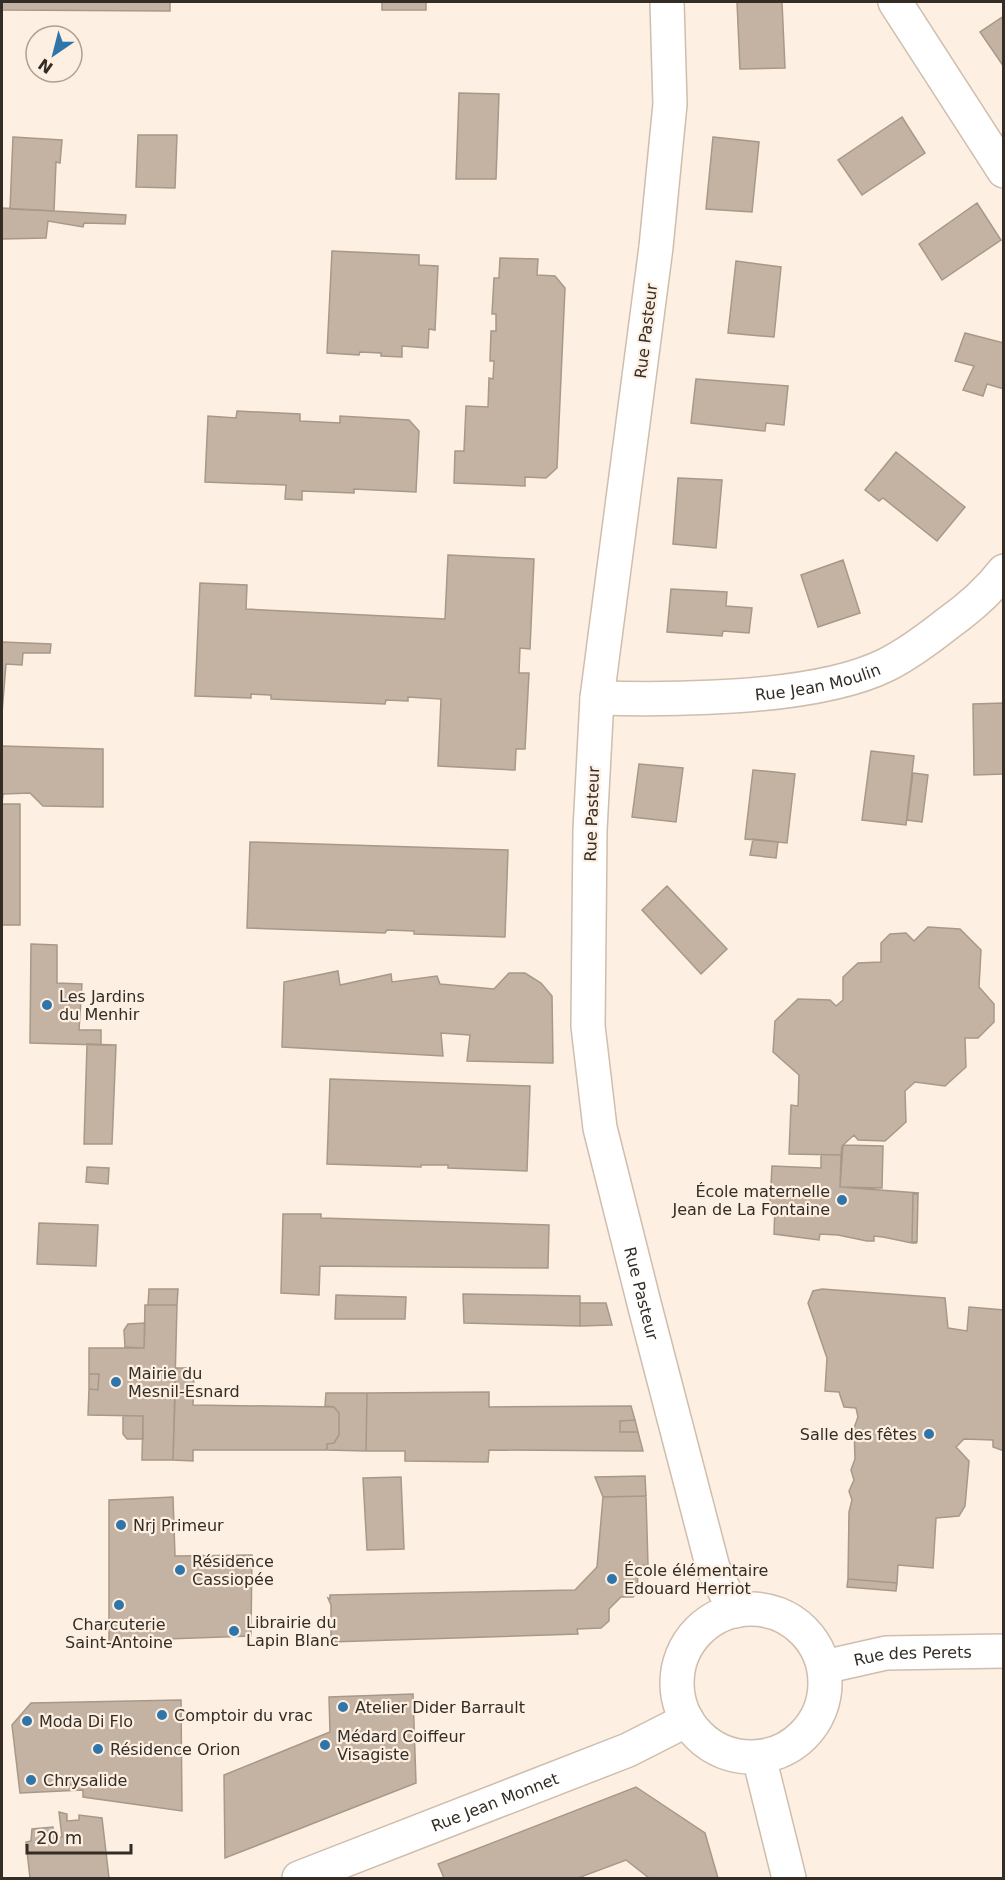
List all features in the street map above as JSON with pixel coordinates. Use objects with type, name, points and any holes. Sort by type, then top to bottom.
[{"type":"street","name":"Rue Pasteur","points":[[667,2],[670,104],[656,247],[597,698],[590,830],[588,1026],[600,1128],[713,1568],[735,1611]]},
{"type":"street","points":[[895,2],[1004,171]]},
{"type":"street","name":"Rue Jean Moulin","points":[[597,698],[649,699],[729,695],[788,690],[847,679],[885,665],[923,643],[969,608],[1004,571]]},
{"type":"street","points":[[758,1609],[781,1615],[800,1628],[816,1645],[824,1667],[825,1692],[818,1716],[804,1736],[790,1745],[759,1757],[738,1756],[718,1749],[700,1737],[687,1720],[679,1699],[677,1676],[683,1653],[695,1634],[713,1619],[735,1611],[758,1609]]},
{"type":"street","name":"Rue des Perets","points":[[824,1667],[886,1653],[1004,1651]]},
{"type":"street","name":"Rue Jean Monnet","points":[[300,1878],[628,1750],[687,1720]]},
{"type":"street","points":[[759,1757],[789,1878]]},
{"type":"building","points":[[2,2],[170,2],[170,11],[2,10]]},
{"type":"building","points":[[382,2],[426,2],[426,10],[382,10]]},
{"type":"building","points":[[737,2],[782,2],[785,68],[740,69]]},
{"type":"building","points":[[1004,16],[1004,67],[980,32]]},
{"type":"building","points":[[459,93],[499,94],[496,179],[456,179]]},
{"type":"building","points":[[902,117],[925,153],[862,195],[838,160]]},
{"type":"building","points":[[138,135],[177,135],[175,188],[136,187]]},
{"type":"building","points":[[13,137],[62,140],[60,163],[56,162],[54,211],[10,209]]},
{"type":"building","points":[[713,137],[759,142],[752,212],[706,209]]},
{"type":"building","points":[[977,203],[1001,240],[942,280],[919,244]]},
{"type":"building","points":[[2,208],[126,215],[125,224],[84,223],[83,227],[48,221],[46,238],[2,239]]},
{"type":"building","points":[[332,251],[419,255],[419,265],[438,266],[435,330],[429,329],[428,348],[402,346],[402,357],[381,356],[381,353],[360,352],[359,355],[327,353]]},
{"type":"building","points":[[500,258],[538,259],[537,275],[555,276],[565,288],[557,468],[546,478],[525,477],[525,486],[454,483],[455,451],[464,451],[466,406],[488,407],[489,378],[493,379],[494,361],[490,361],[491,331],[496,331],[496,314],[492,314],[494,278],[499,278]]},
{"type":"building","points":[[736,261],[781,267],[774,337],[728,333]]},
{"type":"building","points":[[965,333],[1004,343],[1004,389],[987,384],[983,396],[963,390],[974,366],[955,361]]},
{"type":"building","points":[[696,379],[788,386],[784,425],[766,423],[765,431],[691,423]]},
{"type":"building","points":[[237,411],[300,414],[300,421],[340,423],[340,416],[409,420],[419,431],[416,492],[354,489],[354,493],[302,491],[302,500],[285,499],[286,485],[205,482],[208,416],[236,418]]},
{"type":"building","points":[[896,452],[965,507],[937,541],[883,498],[879,501],[865,490]]},
{"type":"building","points":[[678,478],[722,480],[716,548],[673,544]]},
{"type":"building","points":[[448,555],[534,559],[530,649],[520,648],[519,673],[529,673],[525,749],[516,749],[515,770],[438,766],[441,699],[408,697],[408,701],[386,700],[385,704],[271,699],[271,695],[251,694],[251,698],[195,696],[200,583],[247,585],[246,609],[445,619]]},
{"type":"building","points":[[843,560],[860,613],[818,627],[801,575]]},
{"type":"building","points":[[671,589],[727,592],[726,606],[752,608],[749,633],[723,631],[722,636],[667,632]]},
{"type":"building","points":[[2,642],[51,644],[50,653],[23,653],[22,665],[6,664],[2,713]]},
{"type":"building","points":[[1004,703],[1004,774],[974,775],[973,704]]},
{"type":"building","points":[[2,746],[103,749],[103,807],[43,806],[30,793],[3,794],[2,804]]},
{"type":"building","points":[[871,751],[914,756],[906,825],[862,820]]},
{"type":"building","points":[[639,764],[683,768],[676,822],[632,817]]},
{"type":"building","points":[[753,770],[795,774],[787,843],[745,839]]},
{"type":"building","points":[[913,773],[928,775],[922,822],[907,820]]},
{"type":"building","points":[[2,804],[20,804],[20,925],[2,925]]},
{"type":"building","points":[[753,839],[778,842],[776,858],[750,855]]},
{"type":"building","points":[[250,842],[508,850],[505,937],[414,934],[414,931],[387,930],[385,933],[247,928]]},
{"type":"building","points":[[667,886],[727,949],[701,974],[642,910]]},
{"type":"building","points":[[928,927],[960,929],[981,950],[979,987],[994,1004],[994,1022],[978,1038],[965,1038],[966,1067],[945,1086],[915,1082],[905,1091],[906,1122],[885,1141],[858,1140],[854,1135],[842,1146],[841,1155],[789,1154],[791,1105],[798,1106],[799,1075],[773,1052],[775,1021],[798,999],[830,1000],[836,1006],[843,1000],[843,977],[858,963],[881,962],[881,943],[890,934],[906,933],[914,941]]},
{"type":"building","points":[[31,944],[57,945],[57,983],[82,984],[79,1030],[101,1030],[101,1045],[30,1043]]},
{"type":"building","points":[[338,971],[340,985],[391,974],[392,982],[437,976],[440,984],[494,989],[509,973],[525,973],[541,983],[552,996],[553,1063],[467,1061],[470,1035],[441,1033],[443,1056],[282,1047],[284,982]]},
{"type":"building","points":[[87,1044],[116,1045],[112,1144],[84,1144]]},
{"type":"building","points":[[330,1079],[530,1086],[527,1171],[448,1168],[448,1165],[421,1165],[421,1167],[327,1164]]},
{"type":"building","points":[[843,1145],[883,1146],[882,1188],[840,1187]]},
{"type":"building","name":"École maternelle Jean de La Fontaine","points":[[821,1155],[841,1155],[840,1187],[919,1193],[913,1194],[912,1242],[917,1243],[874,1236],[874,1241],[867,1241],[838,1235],[820,1234],[819,1240],[774,1234],[775,1205],[770,1205],[772,1166],[821,1168]]},
{"type":"building","points":[[87,1167],[109,1168],[108,1184],[86,1182]]},
{"type":"building","points":[[913,1194],[918,1194],[917,1242],[912,1242]]},
{"type":"building","points":[[283,1214],[321,1214],[321,1218],[549,1225],[548,1268],[320,1266],[319,1295],[281,1293]]},
{"type":"building","points":[[39,1223],[98,1225],[96,1266],[37,1264]]},
{"type":"building","points":[[149,1289],[178,1289],[177,1305],[148,1305]]},
{"type":"building","name":"Salle des fêtes","points":[[822,1289],[945,1298],[948,1328],[967,1331],[969,1307],[1004,1310],[1004,1451],[993,1447],[993,1440],[964,1439],[956,1447],[969,1461],[965,1506],[959,1516],[936,1518],[933,1568],[898,1565],[897,1583],[848,1579],[849,1512],[852,1500],[849,1491],[854,1480],[851,1470],[855,1459],[854,1428],[858,1417],[856,1408],[844,1407],[839,1392],[825,1391],[827,1358],[808,1303],[813,1291]]},
{"type":"building","points":[[463,1294],[580,1296],[580,1326],[464,1323]]},
{"type":"building","points":[[336,1295],[406,1297],[405,1319],[335,1319]]},
{"type":"building","points":[[580,1303],[606,1303],[612,1325],[580,1326]]},
{"type":"building","points":[[145,1305],[177,1305],[173,1460],[142,1460],[143,1416],[88,1415],[89,1389],[98,1390],[99,1374],[89,1374],[89,1348],[144,1348]]},
{"type":"building","points":[[145,1323],[144,1348],[125,1347],[124,1330],[128,1324]]},
{"type":"building","points":[[176,1368],[190,1368],[194,1374],[193,1405],[334,1407],[339,1413],[339,1435],[334,1443],[327,1444],[327,1450],[193,1450],[193,1461],[173,1460]]},
{"type":"building","points":[[89,1374],[99,1374],[98,1390],[89,1389]]},
{"type":"building","points":[[489,1392],[489,1407],[631,1406],[635,1420],[620,1421],[620,1432],[638,1432],[643,1451],[489,1450],[488,1462],[405,1461],[405,1451],[366,1451],[367,1393]]},
{"type":"building","points":[[326,1393],[367,1393],[366,1451],[327,1450],[327,1444],[334,1443],[339,1435],[339,1413],[334,1407],[325,1406]]},
{"type":"building","points":[[123,1416],[143,1416],[143,1439],[127,1439],[123,1434]]},
{"type":"building","points":[[635,1420],[638,1432],[620,1432],[620,1421]]},
{"type":"building","points":[[645,1476],[646,1496],[603,1497],[595,1477]]},
{"type":"building","points":[[401,1477],[404,1549],[367,1550],[363,1478]]},
{"type":"building","name":"École élémentaire Edouard Herriot","points":[[646,1496],[648,1565],[637,1566],[638,1591],[633,1597],[621,1597],[609,1609],[609,1621],[601,1628],[577,1629],[578,1634],[331,1642],[331,1605],[328,1598],[330,1599],[330,1595],[575,1590],[597,1567],[603,1497]]},
{"type":"building","name":"Résidence Cassiopée","points":[[173,1497],[175,1556],[252,1555],[251,1636],[109,1641],[109,1500]]},
{"type":"building","points":[[848,1579],[897,1583],[896,1591],[847,1587]]},
{"type":"building","points":[[413,1694],[416,1783],[225,1858],[224,1775],[330,1732],[329,1697]]},
{"type":"building","name":"Résidence Orion","points":[[181,1700],[182,1811],[83,1797],[83,1790],[20,1793],[12,1725],[31,1703]]},
{"type":"building","points":[[636,1787],[705,1833],[718,1878],[649,1878],[626,1860],[578,1878],[444,1878],[438,1864]]},
{"type":"building","points":[[59,1812],[67,1814],[67,1821],[79,1820],[79,1815],[102,1818],[109,1878],[30,1878],[26,1842],[31,1841],[32,1829],[53,1827],[54,1838],[62,1837]]},
{"type":"place","name":"Les Jardins du Menhir","points":[[47,1005]]},
{"type":"place","name":"École maternelle Jean de La Fontaine","points":[[842,1200]]},
{"type":"place","name":"Mairie du Mesnil-Esnard","points":[[116,1382]]},
{"type":"place","name":"Salle des fêtes","points":[[929,1434]]},
{"type":"place","name":"Nrj Primeur","points":[[121,1525]]},
{"type":"place","name":"Résidence Cassiopée","points":[[180,1570]]},
{"type":"place","name":"École élémentaire Edouard Herriot","points":[[612,1579]]},
{"type":"place","name":"Charcuterie Saint-Antoine","points":[[119,1605]]},
{"type":"place","name":"Librairie du Lapin Blanc","points":[[234,1631]]},
{"type":"place","name":"Atelier Dider Barrault","points":[[343,1707]]},
{"type":"place","name":"Comptoir du vrac","points":[[162,1715]]},
{"type":"place","name":"Moda Di Flo","points":[[27,1721]]},
{"type":"place","name":"Médard Coiffeur Visagiste","points":[[325,1745]]},
{"type":"place","name":"Résidence Orion","points":[[98,1749]]},
{"type":"place","name":"Chrysalide","points":[[31,1780]]}]
